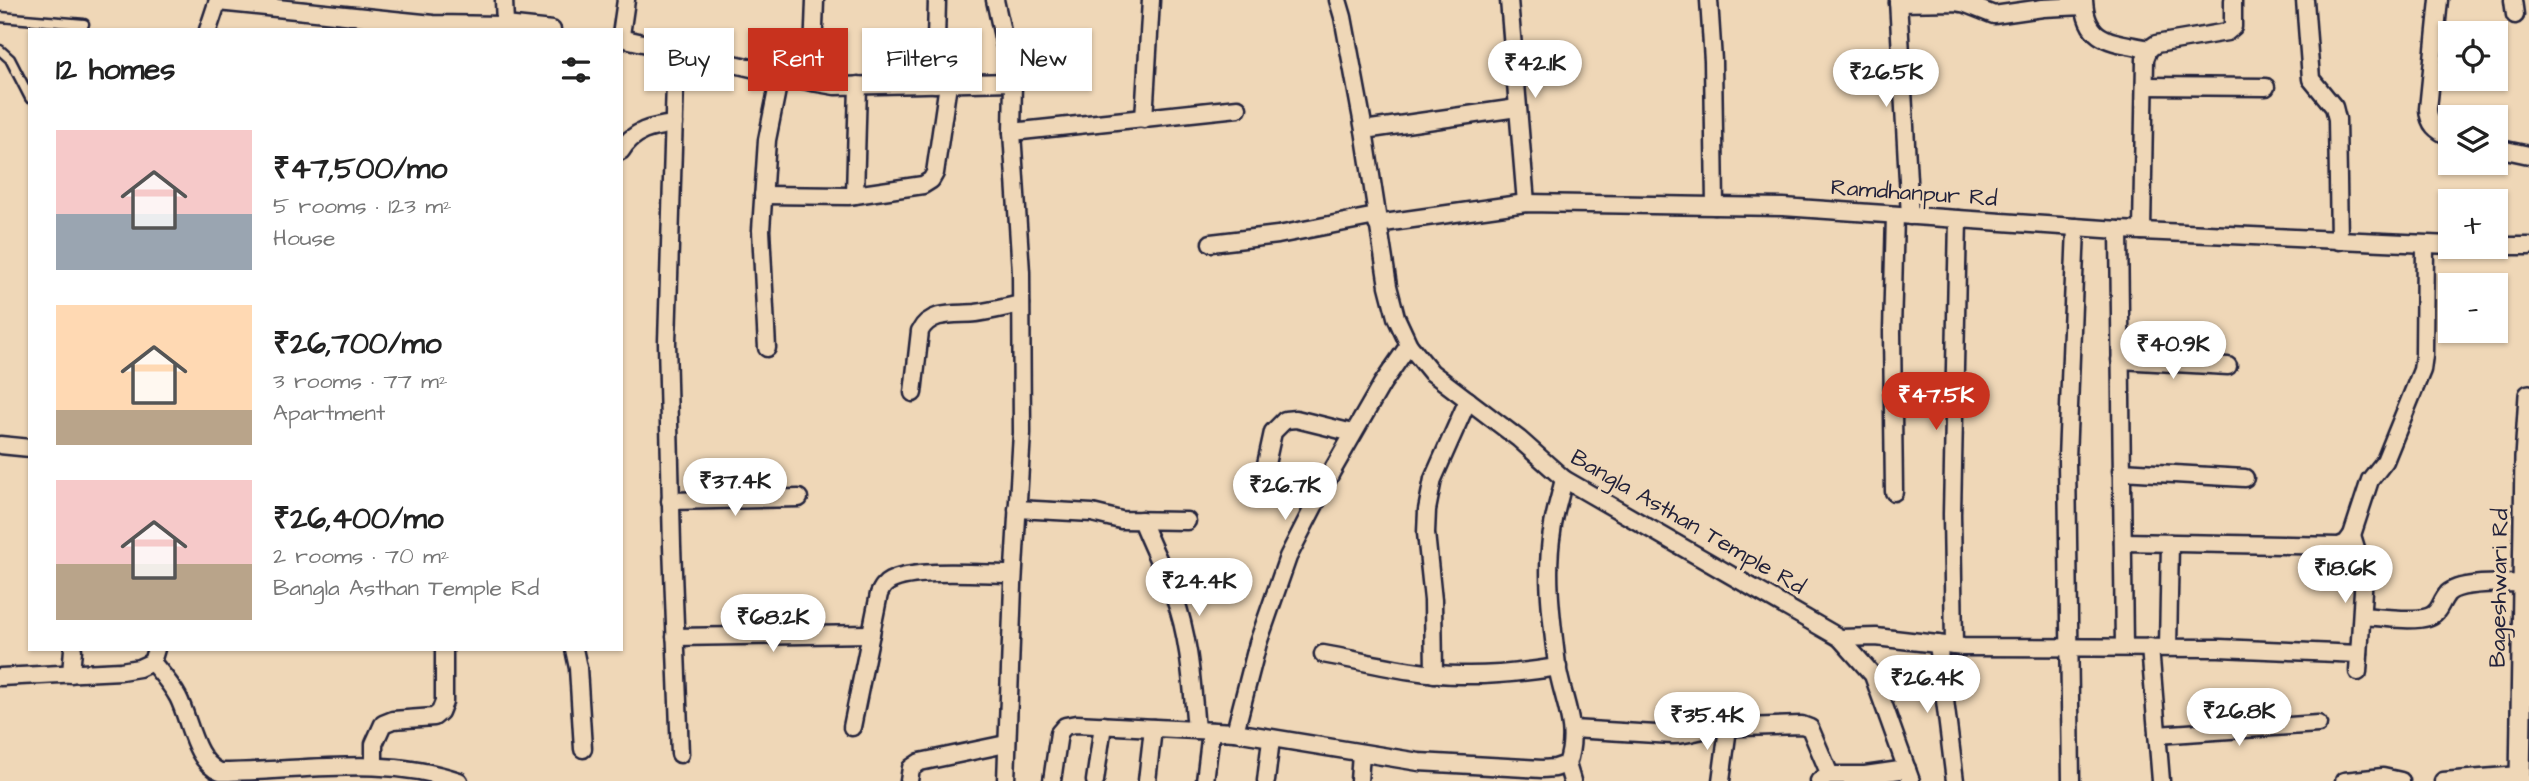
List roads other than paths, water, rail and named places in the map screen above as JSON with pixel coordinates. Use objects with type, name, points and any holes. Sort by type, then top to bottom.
[{"type":"street","points":[[504,0],[505,25]]},
{"type":"street","points":[[622,28],[626,0]]},
{"type":"street","points":[[815,28],[816,0]]},
{"type":"street","points":[[937,0],[939,28]]},
{"type":"street","points":[[995,0],[1001,28]]},
{"type":"street","points":[[1144,119],[1151,0]]},
{"type":"street","name":"Bangla Asthan Temple Rd","points":[[1338,0],[1364,130],[1388,286],[1396,317],[1409,345],[1431,372],[1519,439],[1564,479],[1840,638],[1873,675],[1909,775]]},
{"type":"street","points":[[1509,0],[1526,203]]},
{"type":"street","points":[[1709,0],[1713,61],[1715,206]]},
{"type":"street","points":[[1894,492],[1892,332],[1903,215],[1898,1],[1955,2],[1994,15],[2000,7],[2043,8],[2084,3],[2086,20],[2091,29],[2104,39],[2149,49],[2166,42],[2227,32],[2232,27],[2233,0]]},
{"type":"street","points":[[2305,0],[2311,79],[2334,107],[2337,119],[2339,241]]},
{"type":"street","points":[[2438,131],[2429,121],[2428,109],[2439,0]]},
{"type":"street","points":[[209,28],[218,1],[433,27],[505,25],[533,28]]},
{"type":"street","points":[[623,37],[644,42]]},
{"type":"street","points":[[2141,231],[2145,59],[2149,49]]},
{"type":"street","points":[[848,84],[862,85]]},
{"type":"street","points":[[855,195],[858,85]]},
{"type":"street","points":[[2145,86],[2266,88]]},
{"type":"street","points":[[675,91],[667,342],[680,754]]},
{"type":"street","points":[[767,348],[761,230],[766,140],[777,91]]},
{"type":"street","points":[[763,195],[855,195],[913,188],[931,180],[934,173],[941,91]]},
{"type":"street","points":[[1006,781],[1013,574],[1022,433],[1021,304],[1012,132],[1013,91]]},
{"type":"street","points":[[1012,132],[1238,108]]},
{"type":"street","points":[[1364,130],[1517,108]]},
{"type":"street","points":[[623,149],[636,134],[653,127],[674,124]]},
{"type":"street","points":[[2508,151],[2529,156]]},
{"type":"street","name":"Ramdhanpur Rd","points":[[1211,243],[1526,203],[1783,207],[2119,230],[2438,245]]},
{"type":"street","points":[[1955,781],[1946,645],[1952,514],[1958,219]]},
{"type":"street","points":[[2071,781],[2067,459],[2076,227]]},
{"type":"street","points":[[2119,230],[2124,647]]},
{"type":"street","points":[[2123,542],[2339,546],[2346,543],[2352,535],[2370,480],[2385,461],[2421,370],[2424,355],[2425,245]]},
{"type":"street","points":[[2508,246],[2529,246]]},
{"type":"street","points":[[913,393],[920,331],[924,323],[942,315],[975,313],[1021,304]]},
{"type":"street","points":[[1234,732],[1258,643],[1288,557],[1353,433],[1409,345]]},
{"type":"street","points":[[2120,360],[2228,366]]},
{"type":"street","name":"Bageshwari Rd","points":[[2520,778],[2529,396]]},
{"type":"street","points":[[1434,674],[1433,600],[1426,533],[1427,509],[1433,479],[1468,400]]},
{"type":"street","points":[[1263,478],[1273,432],[1285,420],[1296,419],[1353,433]]},
{"type":"street","points":[[0,445],[28,448]]},
{"type":"street","points":[[2121,471],[2245,478]]},
{"type":"street","points":[[1564,479],[1552,531],[1549,568],[1558,667],[1572,729],[1573,747],[1567,764],[1573,781]]},
{"type":"street","points":[[670,501],[799,498]]},
{"type":"street","points":[[1017,509],[1092,513],[1121,520],[1187,521]]},
{"type":"street","points":[[1141,520],[1174,596],[1184,633],[1203,731],[1205,781]]},
{"type":"street","points":[[2352,535],[2364,573],[2358,672]]},
{"type":"street","points":[[2168,647],[2170,543]]},
{"type":"street","points":[[852,727],[879,594],[884,585],[893,579],[927,575],[1013,574]]},
{"type":"street","points":[[2362,616],[2424,618],[2438,611],[2452,590],[2476,585],[2523,583]]},
{"type":"street","points":[[675,637],[871,634]]},
{"type":"street","points":[[1840,638],[1876,637],[1946,645],[2168,647],[2359,654]]},
{"type":"street","points":[[2150,647],[2161,781]]},
{"type":"street","points":[[71,674],[73,651]]},
{"type":"street","points":[[374,766],[374,744],[383,724],[393,720],[434,717],[440,712],[444,702],[444,651]]},
{"type":"street","points":[[575,651],[579,668],[583,748]]},
{"type":"street","points":[[1323,654],[1434,674],[1508,675],[1558,667]]},
{"type":"street","points":[[0,677],[121,671],[139,668],[154,655],[175,693],[201,754],[211,768],[220,772],[374,766],[432,772],[459,781]]},
{"type":"street","points":[[2157,735],[2318,724]]},
{"type":"street","points":[[1052,781],[1059,733],[1065,726],[1103,725],[1234,732],[1419,762],[1541,775],[1567,764]]},
{"type":"street","points":[[1096,781],[1103,725]]},
{"type":"street","points":[[1572,729],[1673,736],[1689,735],[1700,730],[1802,726],[1810,729],[1825,778],[1909,775]]},
{"type":"street","points":[[1147,781],[1153,728]]},
{"type":"street","points":[[1721,781],[1728,728]]},
{"type":"street","points":[[1266,781],[1270,739]]},
{"type":"street","points":[[909,781],[911,768],[920,762],[1006,744]]},
{"type":"street","points":[[1359,781],[1361,753]]},
{"type":"street","points":[[1453,781],[1455,764]]},
{"type":"street","points":[[2344,781],[2376,777],[2401,781]]},
{"type":"street","points":[[2443,781],[2520,778]]},
{"type":"lane","points":[[0,17],[84,24]]},
{"type":"lane","points":[[0,50],[10,59],[28,94]]}]
